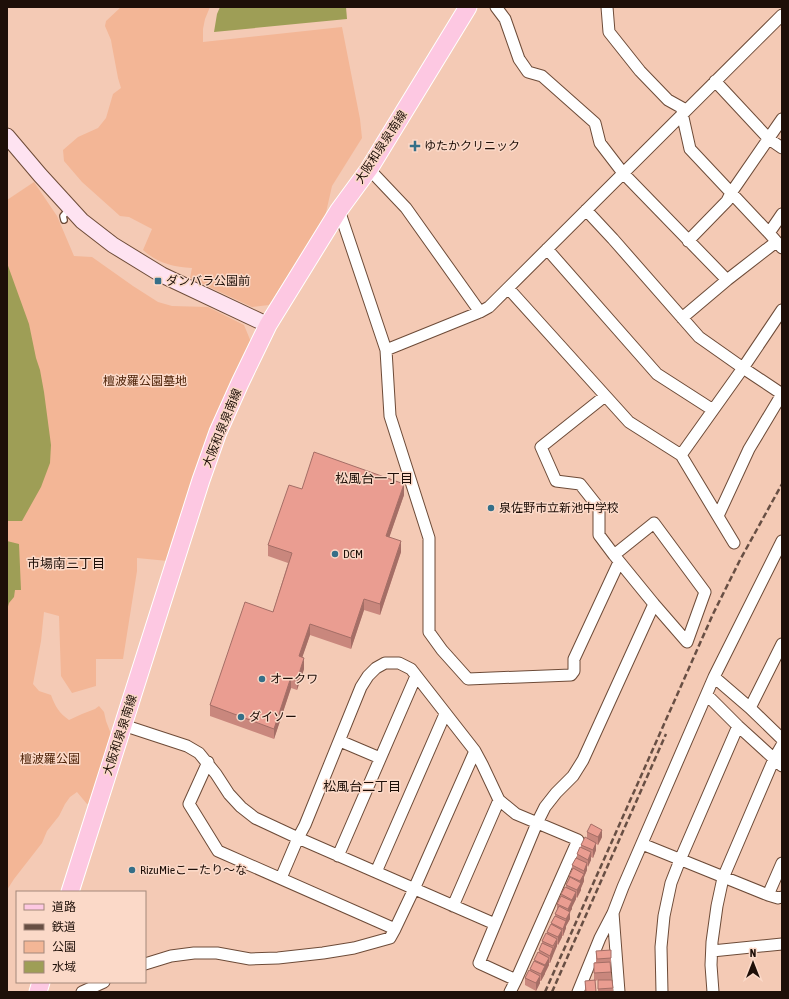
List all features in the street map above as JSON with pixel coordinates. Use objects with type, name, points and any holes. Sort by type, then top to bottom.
[{"type":"main road","name":"大阪和泉泉南線","points":[[70,891],[123,725],[174,579],[218,432],[240,383],[268,325],[307,269],[340,210],[369,169],[468,7]]},
{"type":"street","points":[[496,7],[505,19],[519,59],[528,72],[542,76],[595,123],[600,143],[623,173],[727,280]]},
{"type":"street","points":[[607,7],[609,32],[654,86],[668,100],[684,112],[690,148],[779,245],[727,280],[682,318]]},
{"type":"street","points":[[386,350],[489,307],[782,15]]},
{"type":"street","points":[[715,82],[768,139],[782,148]]},
{"type":"street","points":[[688,241],[727,201],[782,119]]},
{"type":"street","points":[[7,136],[40,174],[67,214],[100,232],[113,245],[162,275],[268,325]]},
{"type":"street","points":[[369,169],[406,208],[480,312]]},
{"type":"street","points":[[340,210],[386,350],[390,416],[429,538],[429,632],[442,650],[468,679],[571,675],[574,671],[574,659],[617,559],[654,523],[705,592],[687,642],[654,604],[617,559],[599,535],[599,508],[580,484],[556,481],[541,447],[604,396]]},
{"type":"street","points":[[586,210],[699,336],[782,394],[749,449],[718,516]]},
{"type":"street","points":[[769,233],[782,214]]},
{"type":"street","points":[[547,249],[657,374],[713,410]]},
{"type":"street","points":[[508,288],[629,422],[680,455],[734,543]]},
{"type":"street","points":[[680,455],[743,368],[782,310]]},
{"type":"street","points":[[578,992],[600,938],[613,913],[658,803],[714,677],[782,541]]},
{"type":"street","points":[[516,980],[479,963],[537,823],[545,807],[556,793],[573,776],[583,760],[654,604]]},
{"type":"street","points":[[750,708],[782,644]]},
{"type":"street","points":[[280,878],[305,825],[361,687],[368,676],[376,668],[385,663],[398,663],[411,669],[474,751],[482,764],[498,800],[516,814],[578,840],[510,992]]},
{"type":"street","points":[[338,856],[416,676]]},
{"type":"street","points":[[714,677],[750,708],[782,739]]},
{"type":"street","points":[[707,695],[738,726],[778,762]]},
{"type":"street","points":[[376,872],[445,714]]},
{"type":"street","points":[[123,725],[187,746],[199,753],[208,762],[229,794],[241,807],[255,818],[338,856],[495,924]]},
{"type":"street","points":[[662,992],[661,947],[664,916],[671,883],[738,726]]},
{"type":"street","points":[[340,741],[380,758]]},
{"type":"street","points":[[713,992],[711,965],[716,906],[724,878],[778,762],[782,745]]},
{"type":"street","points":[[146,964],[171,956],[194,953],[217,953],[250,959],[278,958],[354,948],[390,938],[414,889],[474,751]]},
{"type":"street","points":[[208,762],[189,804],[218,851],[395,929]]},
{"type":"street","points":[[453,906],[498,800]]},
{"type":"street","points":[[642,844],[768,895],[778,898],[782,897]]},
{"type":"street","points":[[768,895],[782,863]]},
{"type":"street","points":[[613,913],[619,992]]},
{"type":"street","points":[[712,951],[782,944]]},
{"type":"street","points":[[82,992],[102,983]]},
{"type":"green space","points":[[121,7],[210,7],[203,29],[203,42],[342,27],[360,119],[362,138],[332,186],[325,217],[269,305],[252,307],[190,278],[192,268],[166,264],[154,258],[143,250],[152,229],[129,217],[120,216],[82,182],[64,161],[63,150],[78,137],[98,128],[106,118],[113,94],[121,88],[111,40],[105,26],[106,21]]},
{"type":"green space","name":"檀波羅公園墓地","points":[[34,182],[57,216],[74,256],[92,257],[158,302],[172,306],[208,307],[244,325],[251,342],[168,561],[137,558],[137,571],[123,659],[96,659],[96,686],[72,693],[61,676],[59,616],[44,612],[41,641],[33,684],[39,691],[51,695],[58,709],[69,720],[99,706],[104,712],[111,734],[91,803],[87,804],[77,792],[70,797],[59,816],[47,831],[42,843],[7,890],[7,200]]},
{"type":"water","points":[[220,7],[346,7],[347,19],[214,32],[217,14]]},
{"type":"water","points":[[7,263],[29,324],[44,392],[51,445],[50,463],[41,487],[22,521],[7,521]]},
{"type":"water","points":[[7,541],[19,544],[21,590],[15,590],[14,597],[9,603],[7,610]]},
{"type":"building","name":"DCM","points":[[314,452],[404,484],[386,536],[401,541],[380,604],[364,599],[351,638],[310,624],[299,656],[304,658],[297,680],[291,677],[274,729],[210,705],[245,602],[273,612],[292,553],[268,545],[289,485],[302,489]]},
{"type":"building","points":[[591,824],[602,830],[598,837],[587,832]]},
{"type":"building","points":[[585,837],[596,843],[593,850],[581,845]]},
{"type":"building","points":[[580,847],[591,852],[588,860],[577,854]]},
{"type":"building","points":[[576,858],[587,863],[584,871],[572,865]]},
{"type":"building","points":[[573,868],[584,874],[580,881],[569,876]]},
{"type":"building","points":[[570,877],[581,883],[577,890],[566,885]]},
{"type":"building","points":[[565,887],[576,892],[572,900],[561,894]]},
{"type":"building","points":[[561,896],[572,901],[568,909],[557,904]]},
{"type":"building","points":[[559,906],[570,912],[566,919],[555,914]]},
{"type":"building","points":[[555,916],[566,921],[563,929],[551,923]]},
{"type":"building","points":[[551,924],[562,930],[558,937],[547,932]]},
{"type":"building","points":[[546,933],[557,939],[553,946],[542,941]]},
{"type":"building","points":[[542,943],[553,948],[550,956],[539,950]]},
{"type":"building","points":[[611,950],[611,958],[597,959],[596,951]]},
{"type":"building","points":[[538,952],[549,958],[545,965],[534,960]]},
{"type":"building","points":[[534,961],[545,966],[541,974],[530,969]]},
{"type":"building","points":[[610,962],[611,972],[594,973],[594,963]]},
{"type":"building","points":[[529,970],[540,976],[536,983],[525,978]]},
{"type":"building","points":[[595,980],[596,992],[586,992],[585,981]]},
{"type":"building","points":[[598,980],[612,980],[613,988],[598,989]]},
{"type":"railway","points":[[545,992],[713,614],[740,560],[782,484]]},
{"type":"railway","points":[[552,992],[666,734]]},
{"type":"place","name":"ゆたかクリニック","points":[[415,146]]},
{"type":"place","name":"ダンバラ公園前","points":[[158,281]]},
{"type":"place","name":"泉佐野市立新池中学校","points":[[491,508]]},
{"type":"place","name":"DCM","points":[[335,554]]},
{"type":"place","name":"オークワ","points":[[262,679]]},
{"type":"place","name":"ダイソー","points":[[241,717]]},
{"type":"place","name":"RizuMieこーたり～な","points":[[132,870]]},
{"type":"district","name":"松風台一丁目","points":[[374,478]]},
{"type":"district","name":"市場南三丁目","points":[[66,563]]},
{"type":"district","name":"松風台二丁目","points":[[362,786]]},
{"type":"park label","name":"檀波羅公園","points":[[50,759]]}]
